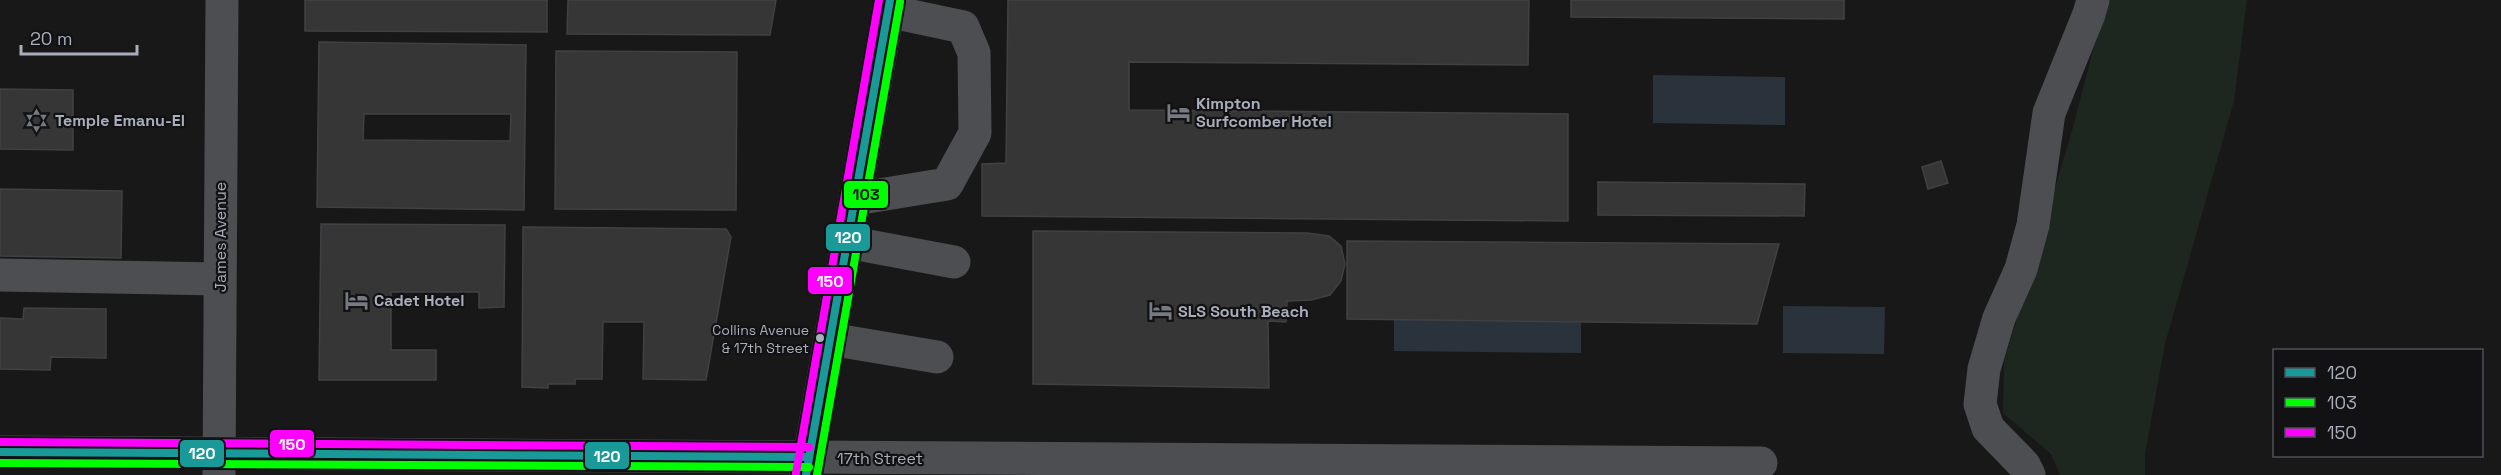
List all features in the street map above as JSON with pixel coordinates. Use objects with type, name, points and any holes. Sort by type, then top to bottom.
[{"type":"main road","points":[[807,466],[889,6]]},
{"type":"street","name":"James Avenue","points":[[219,464],[222,0]]},
{"type":"street","points":[[2029,475],[2024,465],[1988,428],[1980,404],[1984,369],[1999,318],[2021,269],[2033,225],[2049,113],[2089,14],[2092,0]]},
{"type":"street","points":[[855,199],[947,184],[975,133],[974,53],[963,27],[889,6]]},
{"type":"street","points":[[847,242],[954,261]]},
{"type":"street","points":[[0,275],[220,279]]},
{"type":"street","points":[[830,339],[937,357]]},
{"type":"street","name":"17th Street","points":[[0,452],[219,464],[807,466],[1761,463]]},
{"type":"shaded area","points":[[2106,0],[2247,0],[2234,101],[2165,344],[2145,454],[2145,475],[2060,475],[2051,454],[2003,413],[2004,362],[2073,127]]},
{"type":"shaded area","points":[[1653,75],[1785,77],[1785,125],[1653,123]]},
{"type":"shaded area","points":[[1783,306],[1885,307],[1884,354],[1783,353]]},
{"type":"shaded area","points":[[1394,319],[1581,321],[1581,353],[1394,351]]},
{"type":"building","points":[[305,0],[547,0],[547,32],[305,31]]},
{"type":"building","points":[[568,0],[776,0],[770,35],[567,34]]},
{"type":"building","name":"Kimpton Surfcomber Hotel","points":[[1008,0],[1529,0],[1528,65],[1129,62],[1129,110],[1568,114],[1568,221],[982,216],[982,164],[1006,163]]},
{"type":"building","points":[[1571,0],[1844,0],[1844,19],[1571,17]]},
{"type":"building","points":[[319,42],[526,45],[524,210],[317,207]],"holes":[[[364,114],[511,114],[510,141],[363,140]]]},
{"type":"building","points":[[556,51],[737,52],[736,210],[555,209]]},
{"type":"building","name":"Temple Emanu-El","points":[[0,89],[73,90],[73,150],[0,149]]},
{"type":"building","points":[[1941,161],[1948,183],[1928,189],[1922,167]]},
{"type":"building","points":[[1598,182],[1805,184],[1804,216],[1598,215]]},
{"type":"building","points":[[0,189],[122,191],[121,258],[0,256]]},
{"type":"building","name":"Cadet Hotel","points":[[321,224],[505,225],[504,307],[479,308],[479,292],[391,292],[391,350],[436,350],[436,380],[319,380]]},
{"type":"building","points":[[523,227],[726,229],[731,237],[706,380],[643,379],[644,322],[603,322],[602,379],[575,379],[575,384],[548,384],[548,388],[522,387]]},
{"type":"building","name":"SLS South Beach","points":[[1033,231],[1307,233],[1329,236],[1341,246],[1345,264],[1341,281],[1330,295],[1311,300],[1287,301],[1286,322],[1268,321],[1269,388],[1033,384]]},
{"type":"building","points":[[1347,241],[1779,244],[1757,324],[1347,319]]},
{"type":"building","points":[[24,308],[106,309],[106,358],[51,357],[50,370],[0,369],[0,318],[23,319]]},
{"type":"transit line","name":"150","points":[[796,473],[879,0]]},
{"type":"transit line","name":"120","points":[[806,475],[890,0]]},
{"type":"transit line","name":"103","points":[[817,475],[900,2]]},
{"type":"transit line","name":"150","points":[[0,442],[809,447]]},
{"type":"transit line","name":"120","points":[[0,452],[809,457]]},
{"type":"transit line","name":"103","points":[[0,463],[809,467]]},
{"type":"place","name":"Kimpton Surfcomber Hotel","points":[[1178,112]]},
{"type":"place","name":"Temple Emanu-El","points":[[37,120]]},
{"type":"place","name":"Cadet Hotel","points":[[356,300]]},
{"type":"place","name":"SLS South Beach","points":[[1160,311]]},
{"type":"place","name":"Collins Avenue & 17th Street","points":[[820,338]]}]
